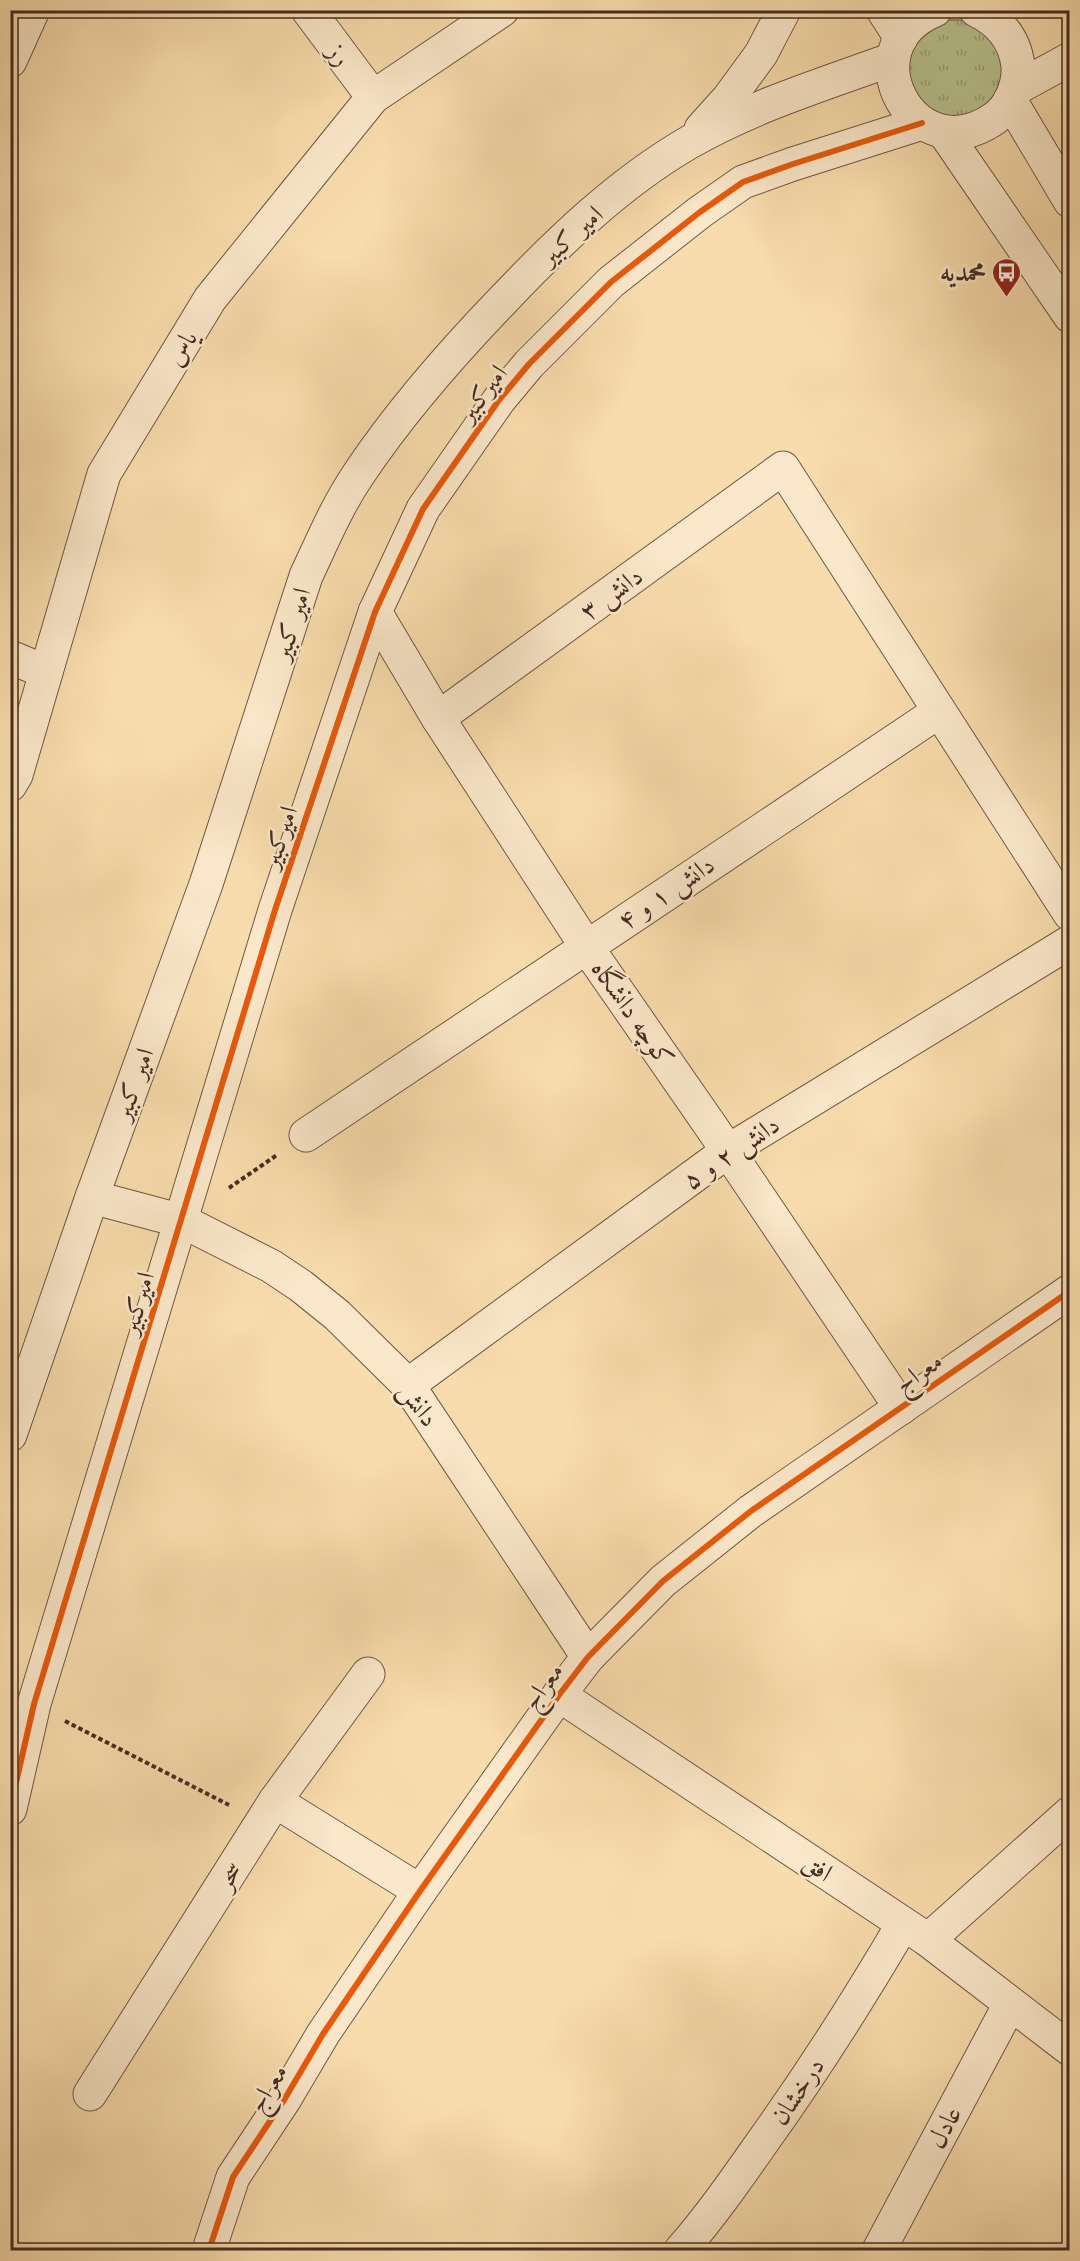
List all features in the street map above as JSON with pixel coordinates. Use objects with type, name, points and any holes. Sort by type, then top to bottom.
[{"type":"street","points":[[10,61],[33,10]]},
{"type":"street","name":"رز","points":[[308,10],[373,97]]},
{"type":"street","name":"یاس","points":[[10,785],[16,775],[104,474],[210,299],[373,97],[502,10]]},
{"type":"street","points":[[687,144],[728,99],[761,54],[784,10]]},
{"type":"street","points":[[882,10],[897,48]]},
{"type":"street","points":[[934,10],[914,22],[897,48],[892,73],[895,88],[910,114],[933,127],[1070,316]]},
{"type":"street","points":[[988,13],[1002,28],[1014,49],[1018,73],[1012,94],[1070,201]]},
{"type":"street","name":"امیر کبیر","points":[[10,1434],[92,1197],[206,884],[306,576],[328,528],[357,477],[417,395],[462,342],[565,237],[616,194],[687,144],[728,121],[897,48]]},
{"type":"street","name":"امیرکبیر","points":[[10,1809],[22,1700],[182,1221],[275,910],[375,612],[423,508],[499,400],[530,364],[611,282],[700,212],[743,182],[793,164],[933,127],[964,132],[982,126],[998,115],[1012,94],[1070,59]]},
{"type":"street","name":"دانش ۳","points":[[438,718],[783,468],[938,712]]},
{"type":"street","name":"کوچه دانشگاه","points":[[375,612],[438,718],[586,946],[728,1151],[901,1408]]},
{"type":"street","points":[[10,657],[46,672]]},
{"type":"street","points":[[938,712],[1070,914]]},
{"type":"street","name":"دانش ۱ و ۴","points":[[306,1135],[938,712]]},
{"type":"street","name":"دانش ۲ و ۵","points":[[408,1385],[728,1151],[1070,942]]},
{"type":"street","name":"دانش","points":[[92,1197],[182,1221],[271,1266],[301,1286],[337,1315],[408,1385],[588,1657]]},
{"type":"street","name":"معراج","points":[[209,2250],[233,2177],[324,2034],[420,1892],[588,1657],[663,1581],[752,1511],[1070,1291]]},
{"type":"street","name":"سحر","points":[[90,2094],[268,1812],[368,1674]]},
{"type":"street","name":"افق","points":[[559,1695],[915,1932],[1070,2049]]},
{"type":"street","points":[[268,1812],[420,1892]]},
{"type":"street","name":"درخشان","points":[[681,2250],[708,2220],[858,2001],[915,1932],[1070,1813]]},
{"type":"street","name":"عادل","points":[[879,2250],[1010,2004]]},
{"type":"path","points":[[182,1221],[306,1135]]},
{"type":"path","points":[[22,1700],[268,1812]]},
{"type":"green space","points":[[945,20],[962,20],[977,25],[990,34],[1004,63],[998,95],[974,116],[940,118],[912,99],[907,49]]},
{"type":"cycle path","points":[[10,1809],[34,1704],[275,910],[375,612],[423,509],[499,400],[529,364],[611,282],[700,212],[743,182],[922,123]]},
{"type":"cycle path","points":[[209,2250],[233,2177],[284,2100],[323,2034],[420,1891],[588,1657],[663,1581],[751,1511],[1070,1291]]},
{"type":"place","name":"محمدیه","points":[[1007,298]]}]
